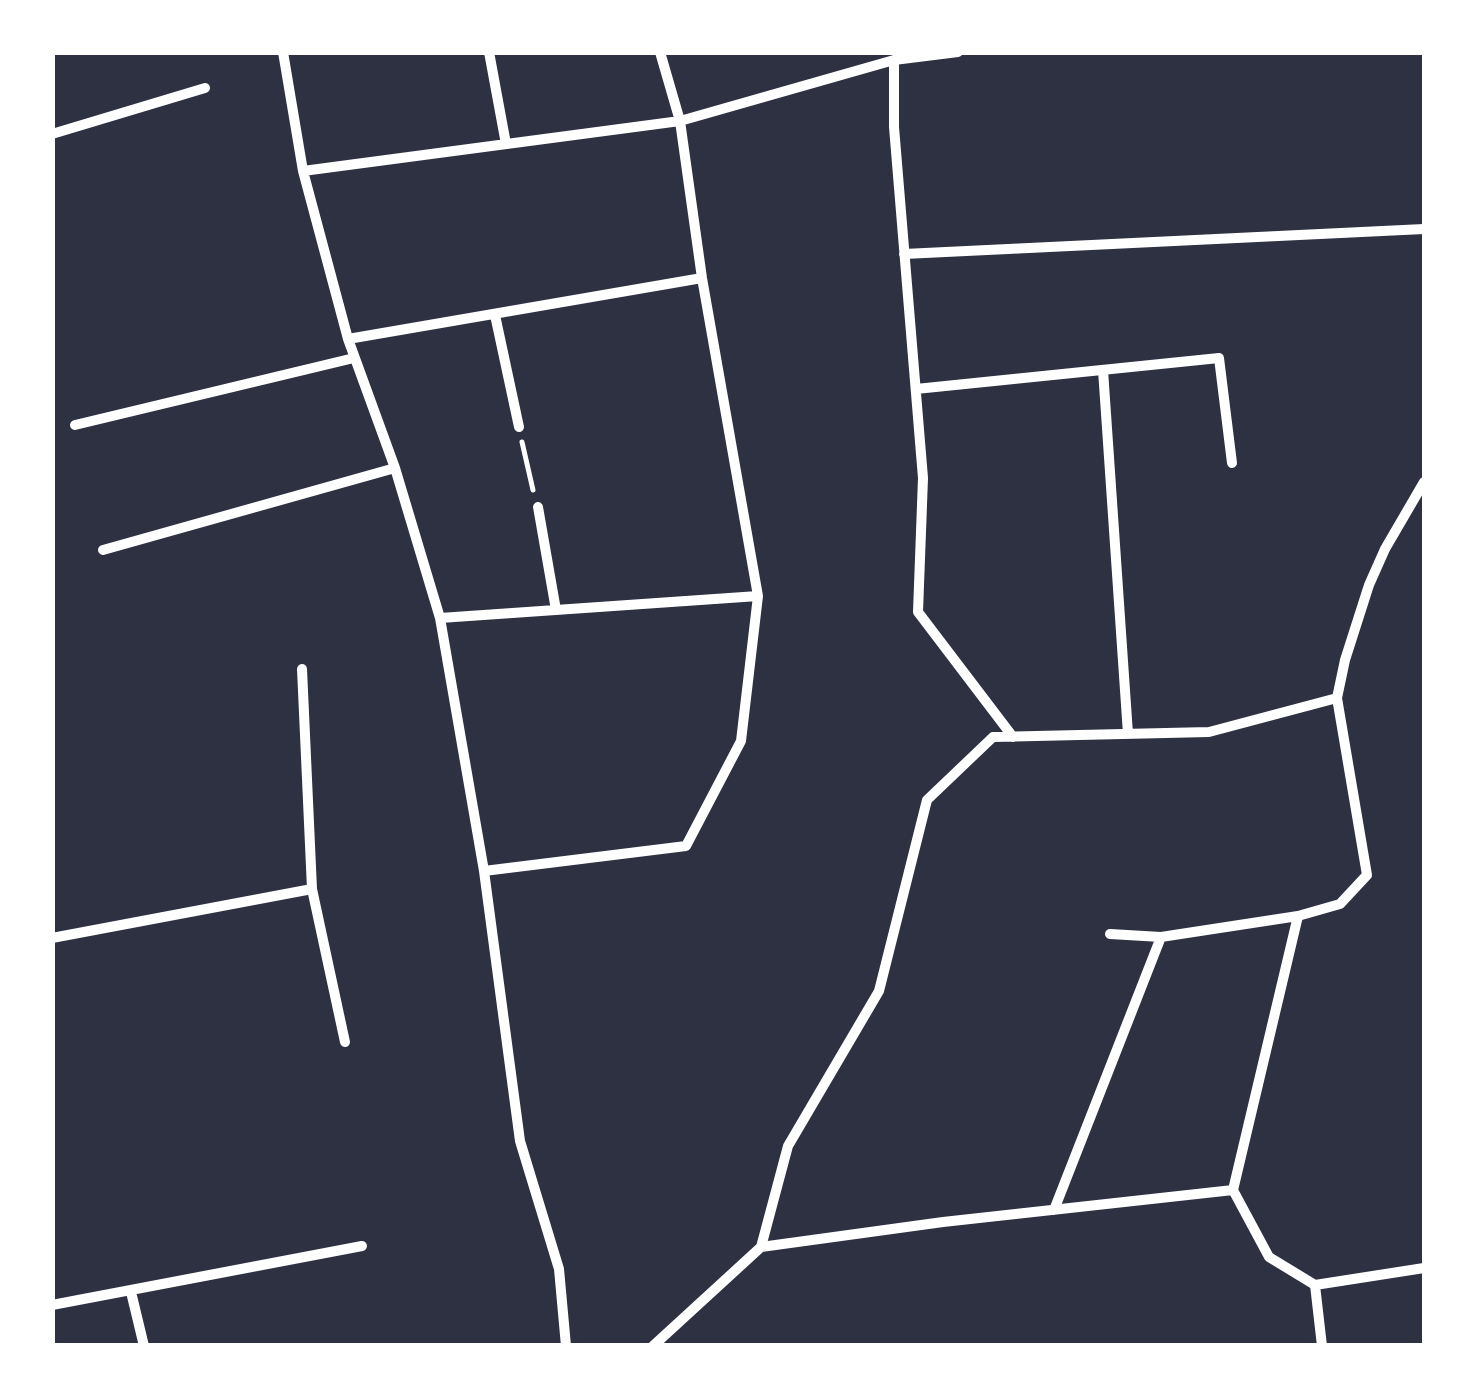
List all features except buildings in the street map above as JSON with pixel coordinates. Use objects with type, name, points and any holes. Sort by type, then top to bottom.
[{"type":"street","points":[[283,52],[303,171],[348,339],[395,468],[440,618],[484,871],[520,1141],[559,1268],[566,1346]]},
{"type":"street","points":[[489,52],[506,144]]},
{"type":"street","points":[[484,871],[686,846],[741,742],[758,596],[702,278],[680,121],[660,52]]},
{"type":"street","points":[[303,171],[680,121],[894,60],[958,52]]},
{"type":"street","points":[[894,60],[894,128],[923,478],[918,612],[1013,737]]},
{"type":"street","points":[[52,134],[205,88]]},
{"type":"street","points":[[904,254],[1424,229]]},
{"type":"street","points":[[348,339],[702,278]]},
{"type":"street","points":[[495,315],[519,426]]},
{"type":"street","points":[[76,425],[354,358]]},
{"type":"street","points":[[916,389],[1218,358],[1232,462]]},
{"type":"street","points":[[1103,370],[1128,734]]},
{"type":"street","points":[[103,550],[395,468]]},
{"type":"street","points":[[1110,934],[1161,937],[1298,916],[1340,904],[1366,874],[1336,698],[1369,585],[1424,482]]},
{"type":"street","points":[[538,507],[556,610]]},
{"type":"street","points":[[440,618],[758,596]]},
{"type":"street","points":[[302,669],[312,889],[345,1042]]},
{"type":"street","points":[[653,1346],[761,1247],[788,1146],[879,990],[927,800],[994,737],[1208,732],[1336,698]]},
{"type":"street","points":[[52,938],[312,889]]},
{"type":"street","points":[[1298,916],[1233,1190],[1270,1257],[1315,1285],[1424,1268]]},
{"type":"street","points":[[1054,1210],[1161,937]]},
{"type":"street","points":[[761,1247],[1233,1190]]},
{"type":"street","points":[[52,1305],[362,1246]]},
{"type":"street","points":[[1315,1285],[1322,1346]]},
{"type":"street","points":[[131,1292],[144,1346]]},
{"type":"path","points":[[519,426],[538,507]]}]
